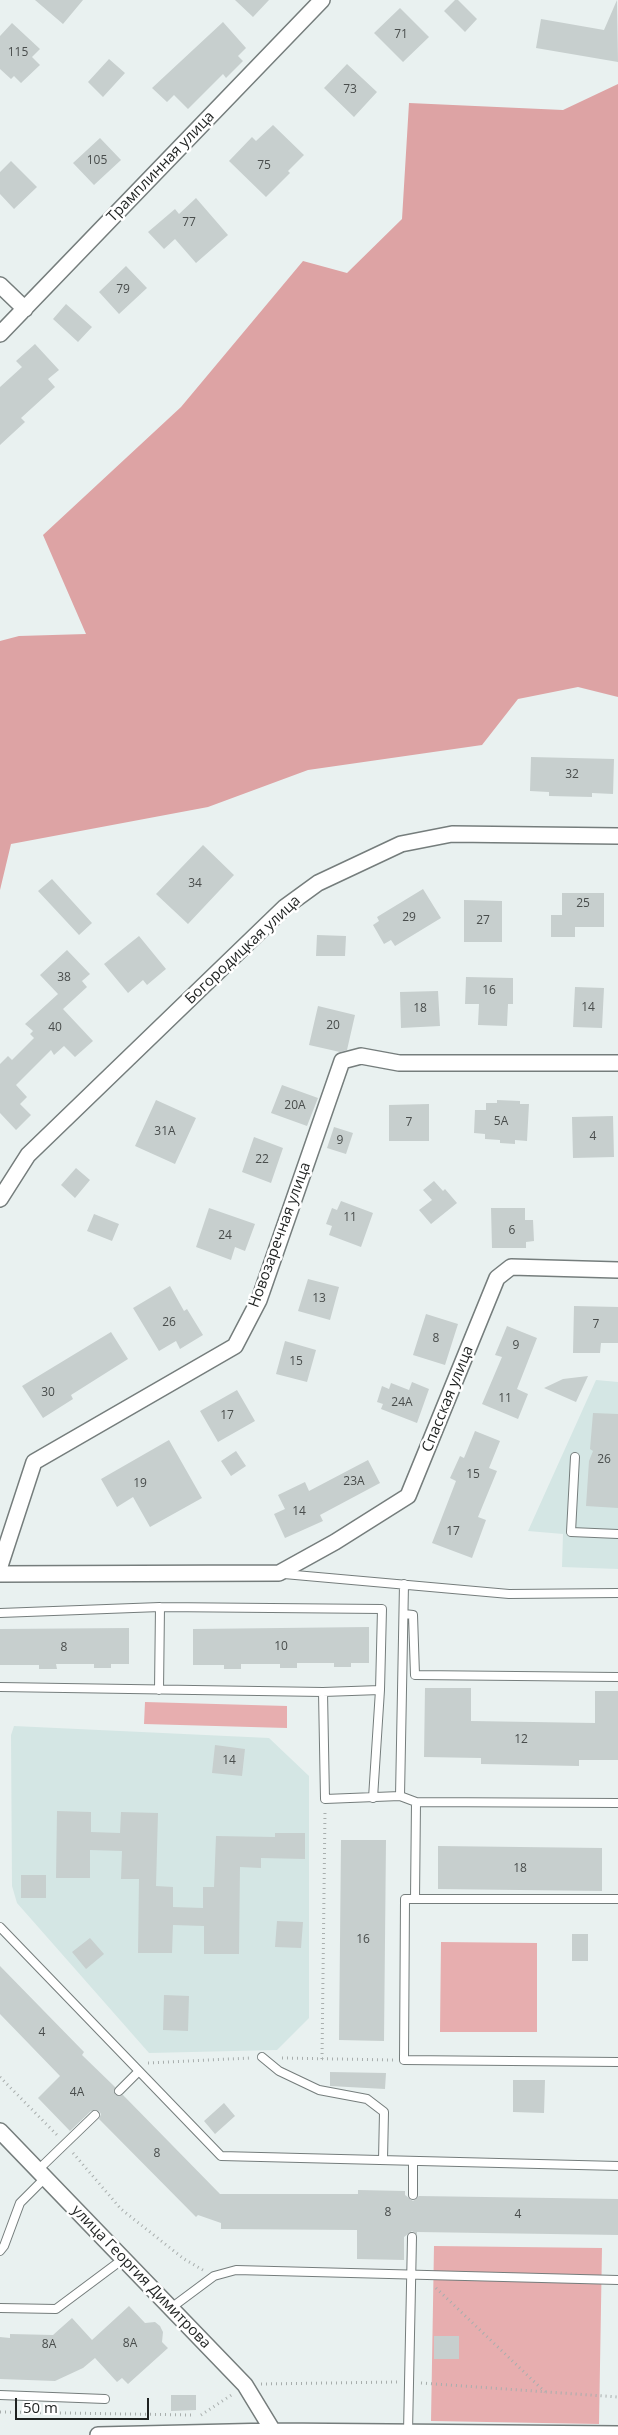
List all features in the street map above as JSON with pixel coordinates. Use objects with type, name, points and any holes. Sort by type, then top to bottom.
[{"type":"street","name":"Трамплинная улица","points":[[0,334],[322,0]]},
{"type":"street","points":[[0,285],[25,309]]},
{"type":"street","name":"Богородицкая улица","points":[[0,1200],[28,1155],[285,907],[318,883],[401,844],[452,834],[618,836]]},
{"type":"street","name":"Новозаречная улица","points":[[0,1566],[34,1462],[235,1346],[258,1300],[342,1061],[361,1056],[399,1063],[618,1063]]},
{"type":"street","name":"Спасская улица","points":[[279,1573],[335,1542],[408,1496],[498,1278],[511,1267],[618,1270]]},
{"type":"street","points":[[0,1574],[279,1573]]},
{"type":"street","name":"улица Георгия Димитрова","points":[[0,2131],[245,2385],[272,2430]]},
{"type":"street","points":[[98,2435],[272,2430],[618,2434]]},
{"type":"lane","points":[[575,1457],[571,1532],[618,1534]]},
{"type":"lane","points":[[279,1573],[509,1594],[618,1593]]},
{"type":"lane","points":[[400,1796],[404,1584]]},
{"type":"lane","points":[[0,1613],[160,1607],[382,1609],[380,1690],[373,1798]]},
{"type":"lane","points":[[159,1690],[160,1607]]},
{"type":"lane","points":[[404,1614],[414,1615],[414,1674],[618,1677]]},
{"type":"lane","points":[[0,1687],[323,1692],[380,1690]]},
{"type":"lane","points":[[323,1692],[325,1799],[400,1796],[416,1802],[618,1802]]},
{"type":"lane","points":[[415,1899],[416,1802]]},
{"type":"lane","points":[[618,1899],[405,1899],[404,2060],[618,2062]]},
{"type":"lane","points":[[0,1927],[221,2156],[618,2166]]},
{"type":"lane","points":[[262,2057],[279,2071],[319,2090],[367,2099],[384,2112],[383,2160]]},
{"type":"lane","points":[[119,2091],[139,2072]]},
{"type":"lane","points":[[0,2251],[4,2246],[20,2203],[66,2144],[95,2115]]},
{"type":"lane","points":[[413,2161],[413,2196]]},
{"type":"lane","points":[[408,2432],[412,2237]]},
{"type":"lane","points":[[0,2308],[56,2309],[123,2258]]},
{"type":"lane","points":[[171,2308],[214,2276],[236,2270],[618,2280]]},
{"type":"lane","points":[[0,2395],[105,2400]]},
{"type":"path","points":[[322,2060],[325,1799]]},
{"type":"path","points":[[0,2077],[66,2144],[121,2209],[184,2259],[214,2276]]},
{"type":"path","points":[[422,2275],[545,2392]]},
{"type":"path","points":[[0,2412],[203,2415],[245,2385],[278,2382],[410,2382],[618,2397]]},
{"type":"shaded area","points":[[618,84],[618,697],[578,687],[518,699],[482,745],[308,770],[208,807],[11,844],[0,890],[0,641],[19,636],[86,634],[43,535],[181,407],[303,261],[347,273],[402,219],[409,103],[563,110]]},
{"type":"shaded area","points":[[596,1380],[618,1382],[618,1569],[562,1567],[563,1534],[528,1531]]},
{"type":"shaded area","points":[[145,1702],[287,1706],[287,1728],[144,1724]]},
{"type":"shaded area","points":[[14,1726],[269,1738],[309,1776],[309,2018],[277,2050],[149,2053],[17,1903],[12,1886],[11,1735]]},
{"type":"shaded area","points":[[441,1942],[537,1943],[537,2032],[440,2032]]},
{"type":"shaded area","points":[[434,2246],[602,2248],[599,2424],[431,2421]]},
{"type":"building","points":[[35,0],[83,0],[63,24]]},
{"type":"building","points":[[235,0],[269,0],[253,17]]},
{"type":"building","points":[[455,0],[458,0],[477,19],[465,32],[444,11]]},
{"type":"building","points":[[617,0],[618,62],[536,48],[541,19],[604,30]]},
{"type":"building","points":[[400,8],[429,37],[403,62],[374,33]]},
{"type":"building","points":[[223,22],[246,48],[238,56],[243,61],[226,78],[223,74],[188,109],[174,95],[167,102],[152,88]]},
{"type":"building","points":[[12,23],[40,49],[32,57],[40,65],[21,83],[14,76],[11,79],[0,69],[0,36]]},
{"type":"building","points":[[109,59],[125,73],[103,97],[88,82]]},
{"type":"building","points":[[347,64],[377,92],[354,117],[324,88]]},
{"type":"building","points":[[273,125],[304,155],[288,171],[290,173],[266,197],[229,161],[252,137],[256,141]]},
{"type":"building","points":[[100,138],[121,160],[94,185],[73,163]]},
{"type":"building","points":[[11,161],[37,187],[14,209],[0,194],[0,172]]},
{"type":"building","points":[[196,198],[228,235],[196,263],[175,239],[164,249],[148,232],[175,209],[179,214]]},
{"type":"building","points":[[126,266],[147,288],[119,314],[99,292]]},
{"type":"building","points":[[66,304],[92,327],[78,342],[53,319]]},
{"type":"building","points":[[35,344],[59,370],[48,379],[55,387],[21,418],[25,422],[0,445],[0,387],[22,367],[16,361]]},
{"type":"building","points":[[531,757],[614,759],[613,794],[592,793],[592,797],[549,796],[549,792],[530,791]]},
{"type":"building","points":[[203,845],[234,875],[188,924],[156,894]]},
{"type":"building","points":[[52,879],[92,923],[79,935],[38,891]]},
{"type":"building","points":[[423,889],[441,918],[395,946],[391,940],[384,944],[373,925],[379,921],[377,917]]},
{"type":"building","points":[[562,893],[604,893],[604,927],[575,927],[575,937],[551,937],[551,915],[562,915]]},
{"type":"building","points":[[464,900],[502,901],[502,942],[464,942]]},
{"type":"building","points":[[317,935],[346,936],[345,956],[316,956]]},
{"type":"building","points":[[139,936],[166,969],[147,985],[143,980],[128,993],[104,964]]},
{"type":"building","points":[[67,950],[90,974],[82,981],[87,987],[63,1009],[93,1041],[75,1057],[64,1046],[54,1055],[51,1050],[16,1085],[27,1097],[20,1104],[31,1115],[16,1130],[0,1113],[0,1064],[8,1056],[12,1060],[34,1038],[30,1034],[33,1031],[25,1024],[58,994],[40,975]]},
{"type":"building","points":[[466,977],[513,978],[513,1004],[508,1004],[507,1026],[478,1025],[479,1004],[465,1004]]},
{"type":"building","points":[[575,987],[604,988],[602,1028],[573,1027]]},
{"type":"building","points":[[438,991],[440,1026],[401,1028],[400,992]]},
{"type":"building","points":[[318,1006],[355,1015],[347,1050],[340,1052],[309,1045]]},
{"type":"building","points":[[282,1085],[318,1098],[307,1126],[271,1113]]},
{"type":"building","points":[[156,1100],[196,1118],[175,1164],[135,1146]]},
{"type":"building","points":[[497,1100],[520,1101],[520,1104],[529,1104],[527,1141],[515,1140],[515,1144],[500,1143],[500,1140],[485,1139],[485,1134],[474,1133],[475,1110],[486,1110],[486,1103],[497,1103]]},
{"type":"building","points":[[429,1104],[429,1141],[389,1141],[389,1105]]},
{"type":"building","points":[[613,1116],[614,1157],[573,1158],[572,1117]]},
{"type":"building","points":[[334,1127],[353,1133],[346,1154],[327,1148]]},
{"type":"building","points":[[254,1137],[283,1148],[271,1183],[242,1172]]},
{"type":"building","points":[[76,1168],[90,1180],[75,1198],[61,1185]]},
{"type":"building","points":[[434,1181],[443,1191],[445,1189],[457,1203],[431,1224],[419,1210],[432,1200],[423,1190]]},
{"type":"building","points":[[341,1201],[373,1213],[361,1247],[329,1235],[332,1226],[326,1224],[332,1208],[337,1210]]},
{"type":"building","points":[[209,1208],[255,1224],[245,1251],[235,1247],[231,1260],[196,1247]]},
{"type":"building","points":[[491,1208],[525,1208],[525,1220],[533,1220],[534,1241],[526,1242],[526,1248],[492,1248]]},
{"type":"building","points":[[94,1214],[119,1224],[112,1241],[87,1231]]},
{"type":"building","points":[[308,1279],[339,1287],[330,1320],[298,1311]]},
{"type":"building","points":[[170,1286],[184,1311],[187,1309],[203,1335],[180,1349],[176,1341],[159,1351],[133,1308]]},
{"type":"building","points":[[574,1306],[618,1307],[618,1343],[601,1343],[600,1353],[573,1353]]},
{"type":"building","points":[[426,1314],[458,1324],[445,1365],[413,1355]]},
{"type":"building","points":[[507,1326],[537,1338],[517,1389],[528,1394],[518,1419],[482,1404],[502,1357],[495,1355]]},
{"type":"building","points":[[111,1332],[128,1359],[71,1395],[73,1399],[43,1418],[22,1386]]},
{"type":"building","points":[[285,1341],[316,1350],[307,1382],[276,1374]]},
{"type":"building","points":[[588,1376],[576,1402],[544,1388],[563,1379]]},
{"type":"building","points":[[412,1382],[429,1389],[417,1423],[381,1409],[383,1404],[377,1402],[382,1386],[389,1389],[391,1383],[409,1390]]},
{"type":"building","points":[[237,1390],[255,1421],[218,1442],[200,1411]]},
{"type":"building","points":[[593,1413],[618,1414],[618,1508],[586,1506],[589,1461],[593,1451],[590,1449]]},
{"type":"building","points":[[475,1431],[500,1441],[489,1468],[497,1471],[478,1517],[486,1520],[472,1558],[432,1543],[456,1481],[450,1478],[460,1456],[464,1458]]},
{"type":"building","points":[[169,1440],[202,1498],[150,1527],[133,1497],[117,1507],[101,1479]]},
{"type":"building","points":[[236,1451],[246,1466],[231,1476],[221,1461]]},
{"type":"building","points":[[368,1460],[380,1483],[320,1515],[323,1521],[285,1538],[274,1514],[285,1509],[278,1495],[305,1482],[309,1491]]},
{"type":"building","points":[[369,1627],[369,1663],[351,1663],[351,1667],[334,1667],[334,1663],[297,1663],[297,1668],[280,1668],[280,1664],[241,1664],[241,1669],[224,1669],[224,1665],[193,1665],[193,1629]]},
{"type":"building","points":[[129,1628],[129,1664],[111,1664],[111,1668],[94,1668],[94,1664],[56,1664],[57,1669],[39,1669],[39,1665],[0,1665],[0,1629]]},
{"type":"building","points":[[425,1688],[471,1688],[471,1721],[595,1723],[595,1691],[618,1691],[618,1760],[579,1760],[579,1766],[481,1764],[481,1758],[424,1757]]},
{"type":"building","points":[[215,1745],[245,1749],[242,1776],[212,1773]]},
{"type":"building","points":[[57,1811],[91,1812],[91,1832],[120,1833],[121,1812],[158,1813],[156,1886],[173,1887],[173,1907],[203,1908],[203,1887],[214,1887],[216,1836],[275,1837],[275,1833],[305,1833],[305,1859],[261,1858],[261,1868],[240,1867],[239,1954],[204,1954],[204,1926],[173,1925],[172,1953],[138,1953],[139,1879],[121,1879],[122,1851],[90,1850],[90,1878],[56,1878]]},
{"type":"building","points":[[341,1840],[386,1840],[384,2041],[339,2040]]},
{"type":"building","points":[[438,1846],[602,1848],[602,1891],[438,1889]]},
{"type":"building","points":[[21,1875],[46,1875],[46,1898],[21,1898]]},
{"type":"building","points":[[277,1921],[303,1922],[301,1948],[275,1947]]},
{"type":"building","points":[[572,1934],[588,1934],[588,1961],[572,1961]]},
{"type":"building","points":[[90,1938],[104,1954],[86,1969],[72,1952]]},
{"type":"building","points":[[0,1966],[84,2052],[82,2055],[115,2087],[115,2095],[123,2095],[220,2194],[358,2194],[358,2190],[405,2191],[405,2195],[413,2201],[419,2196],[618,2199],[618,2235],[417,2232],[417,2235],[412,2231],[404,2237],[404,2260],[357,2259],[357,2230],[221,2229],[221,2223],[198,2215],[196,2217],[99,2119],[101,2114],[99,2111],[91,2111],[70,2131],[38,2098],[60,2076],[0,2014]]},
{"type":"building","points":[[164,1995],[189,1996],[188,2031],[163,2030]]},
{"type":"building","points":[[330,2072],[386,2073],[385,2089],[330,2086]]},
{"type":"building","points":[[513,2080],[545,2080],[544,2113],[513,2112]]},
{"type":"building","points":[[224,2103],[235,2116],[215,2134],[204,2121]]},
{"type":"building","points":[[129,2306],[145,2323],[155,2322],[160,2326],[163,2332],[162,2342],[168,2348],[128,2384],[122,2378],[117,2382],[95,2358],[83,2368],[55,2381],[0,2379],[0,2337],[10,2338],[10,2334],[53,2335],[72,2318],[92,2340]]},
{"type":"building","points":[[434,2336],[459,2336],[459,2359],[434,2359]]},
{"type":"building","points":[[171,2395],[196,2395],[196,2410],[171,2411]]}]
